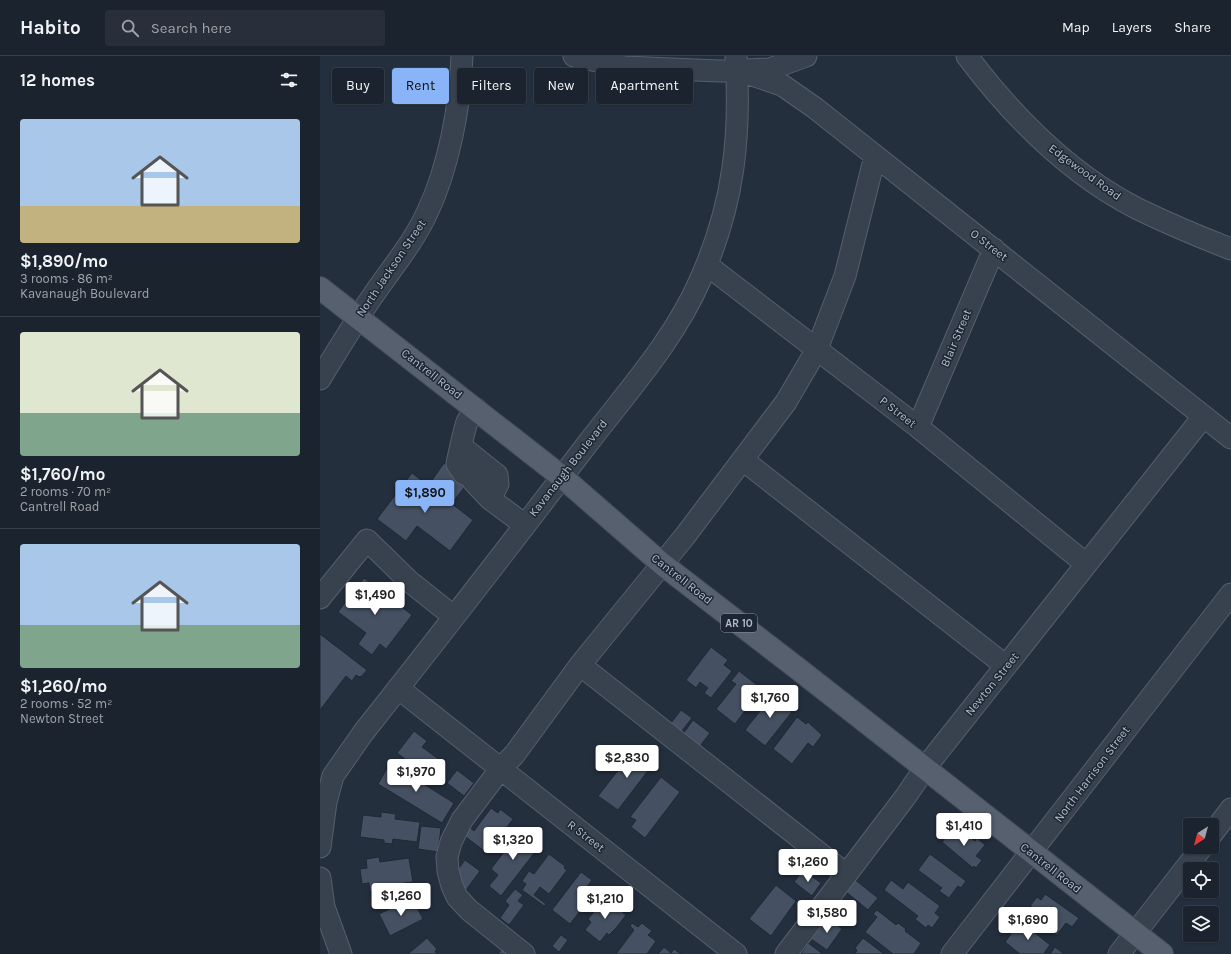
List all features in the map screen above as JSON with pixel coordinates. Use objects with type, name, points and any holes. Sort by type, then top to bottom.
[{"type":"main road","name":"Cantrell Road","points":[[320,288],[562,477],[662,564],[1162,954]]},
{"type":"street","name":"North Jackson Street","points":[[320,379],[358,317],[416,235],[428,211],[450,142],[461,83],[462,56]]},
{"type":"street","points":[[574,56],[625,67],[719,71],[737,63],[770,69],[806,56]]},
{"type":"street","name":"Edgewood Road","points":[[967,56],[1004,103],[1054,152],[1094,182],[1138,209],[1190,233],[1231,249]]},
{"type":"street","name":"O Street","points":[[737,63],[763,78],[793,92],[994,249],[1231,438]]},
{"type":"street","name":"Kavanaugh Boulevard","points":[[320,847],[326,802],[333,776],[363,733],[658,351],[683,313],[707,264],[720,227],[734,165],[738,116],[737,63]]},
{"type":"street","points":[[524,954],[469,910],[457,897],[448,872],[447,857],[451,842],[462,820],[500,768],[514,755],[580,666],[744,460],[786,402],[806,370],[817,348],[844,276],[875,156]]},
{"type":"street","name":"Blair Street","points":[[918,427],[994,249]]},
{"type":"street","name":"P Street","points":[[707,264],[918,427],[1086,564]]},
{"type":"street","points":[[476,409],[466,424],[467,466],[491,496],[525,524]]},
{"type":"street","name":"Newton Street","points":[[786,954],[906,796],[925,768],[1203,417]]},
{"type":"street","points":[[744,460],[1006,666]]},
{"type":"street","points":[[467,466],[497,475],[498,484],[491,496]]},
{"type":"street","points":[[320,598],[367,540],[409,581],[453,616]]},
{"type":"street","name":"North Harrison Street","points":[[952,954],[1032,853],[1231,594]]},
{"type":"street","points":[[580,666],[846,874]]},
{"type":"street","name":"R Street","points":[[398,688],[736,954]]},
{"type":"street","points":[[320,792],[333,776]]},
{"type":"street","points":[[1219,825],[1231,809]]},
{"type":"street","points":[[1119,954],[1197,854]]},
{"type":"street","points":[[320,878],[324,907],[341,954]]},
{"type":"building","points":[[472,462],[482,470],[467,484],[453,502],[430,483],[444,463],[461,477]]},
{"type":"building","points":[[412,473],[473,520],[450,551],[417,526],[406,541],[377,519]]},
{"type":"building","points":[[364,578],[412,615],[386,649],[380,644],[372,655],[358,644],[366,633],[338,612]]},
{"type":"building","points":[[320,634],[367,670],[362,676],[359,677],[356,675],[352,681],[346,676],[320,710]]},
{"type":"building","points":[[711,647],[728,660],[724,665],[732,671],[711,698],[704,693],[708,688],[700,682],[696,688],[686,680]]},
{"type":"building","points":[[739,671],[762,689],[735,724],[716,709],[736,684],[731,681]]},
{"type":"building","points":[[779,693],[793,704],[789,710],[792,712],[765,746],[745,730],[772,696],[776,698]]},
{"type":"building","points":[[681,710],[692,718],[681,732],[671,723]]},
{"type":"building","points":[[797,717],[806,724],[808,722],[822,735],[813,747],[808,743],[792,764],[773,749]]},
{"type":"building","points":[[693,720],[710,733],[700,746],[683,734]]},
{"type":"building","points":[[414,731],[427,741],[422,747],[440,760],[428,776],[397,753]]},
{"type":"building","points":[[642,748],[657,759],[618,810],[598,796],[626,760],[630,763]]},
{"type":"building","points":[[390,763],[454,803],[442,823],[378,784]]},
{"type":"building","points":[[457,770],[474,783],[464,796],[447,783]]},
{"type":"building","points":[[661,777],[680,792],[645,838],[631,827],[636,820],[630,817]]},
{"type":"building","points":[[491,808],[498,813],[500,809],[513,819],[487,853],[463,835],[469,827],[474,831]]},
{"type":"building","points":[[381,812],[396,814],[395,819],[420,822],[417,842],[393,839],[392,844],[384,843],[384,840],[360,837],[363,815],[381,817]]},
{"type":"building","points":[[421,826],[441,828],[438,852],[418,849]]},
{"type":"building","points":[[955,826],[975,841],[977,838],[985,845],[976,856],[982,860],[976,868],[974,866],[973,868],[942,842]]},
{"type":"building","points":[[523,827],[537,838],[533,843],[539,847],[501,896],[489,886],[498,875],[491,869]]},
{"type":"building","points":[[549,854],[565,866],[564,868],[567,870],[549,894],[540,887],[534,895],[546,904],[544,906],[522,890],[526,884],[522,881],[529,871],[534,874]]},
{"type":"building","points":[[930,854],[966,881],[961,888],[958,886],[949,898],[939,891],[942,888],[918,870]]},
{"type":"building","points":[[379,857],[380,862],[409,858],[413,882],[382,886],[383,890],[370,892],[369,883],[362,884],[360,869],[367,868],[366,859]]},
{"type":"building","points":[[465,860],[480,871],[466,890],[457,883],[453,876]]},
{"type":"building","points":[[803,870],[821,883],[812,896],[794,882]]},
{"type":"building","points":[[581,872],[592,880],[586,888],[594,893],[570,924],[552,910]]},
{"type":"building","points":[[854,879],[878,898],[868,910],[845,891]]},
{"type":"building","points":[[891,880],[903,889],[908,882],[940,906],[935,913],[940,917],[932,928],[928,925],[926,928],[915,919],[918,916],[884,890]]},
{"type":"building","points":[[776,885],[796,901],[771,936],[749,919]]},
{"type":"building","points":[[515,889],[523,895],[518,901],[524,905],[509,925],[500,918],[509,905],[505,901]]},
{"type":"building","points":[[1045,894],[1079,918],[1072,927],[1066,923],[1057,935],[1030,915],[1035,909],[1030,906],[1037,897],[1041,900]]},
{"type":"building","points":[[412,898],[423,919],[390,936],[379,914]]},
{"type":"building","points":[[605,898],[626,915],[616,928],[609,935],[607,933],[600,942],[585,930],[591,922],[588,919]]},
{"type":"building","points":[[877,910],[896,925],[898,923],[906,929],[905,931],[921,943],[914,954],[893,954],[865,932],[877,917],[873,914]]},
{"type":"building","points":[[827,917],[842,929],[827,950],[811,939]]},
{"type":"building","points":[[1018,919],[1050,945],[1044,953],[1051,953],[1055,947],[1064,954],[1020,954],[1005,942],[1011,934],[1008,932]]},
{"type":"building","points":[[632,923],[638,927],[642,923],[652,931],[648,935],[656,941],[647,954],[616,954],[634,930],[630,926]]},
{"type":"building","points":[[561,935],[568,940],[559,952],[552,946]]},
{"type":"building","points":[[427,938],[437,949],[435,951],[437,954],[408,954]]},
{"type":"building","points":[[863,938],[884,954],[855,954],[857,950],[855,948]]},
{"type":"building","points":[[808,943],[823,954],[801,954]]},
{"type":"building","points":[[664,947],[671,953],[674,949],[681,954],[658,954]]},
{"type":"building","points":[[503,948],[512,954],[498,954]]}]
